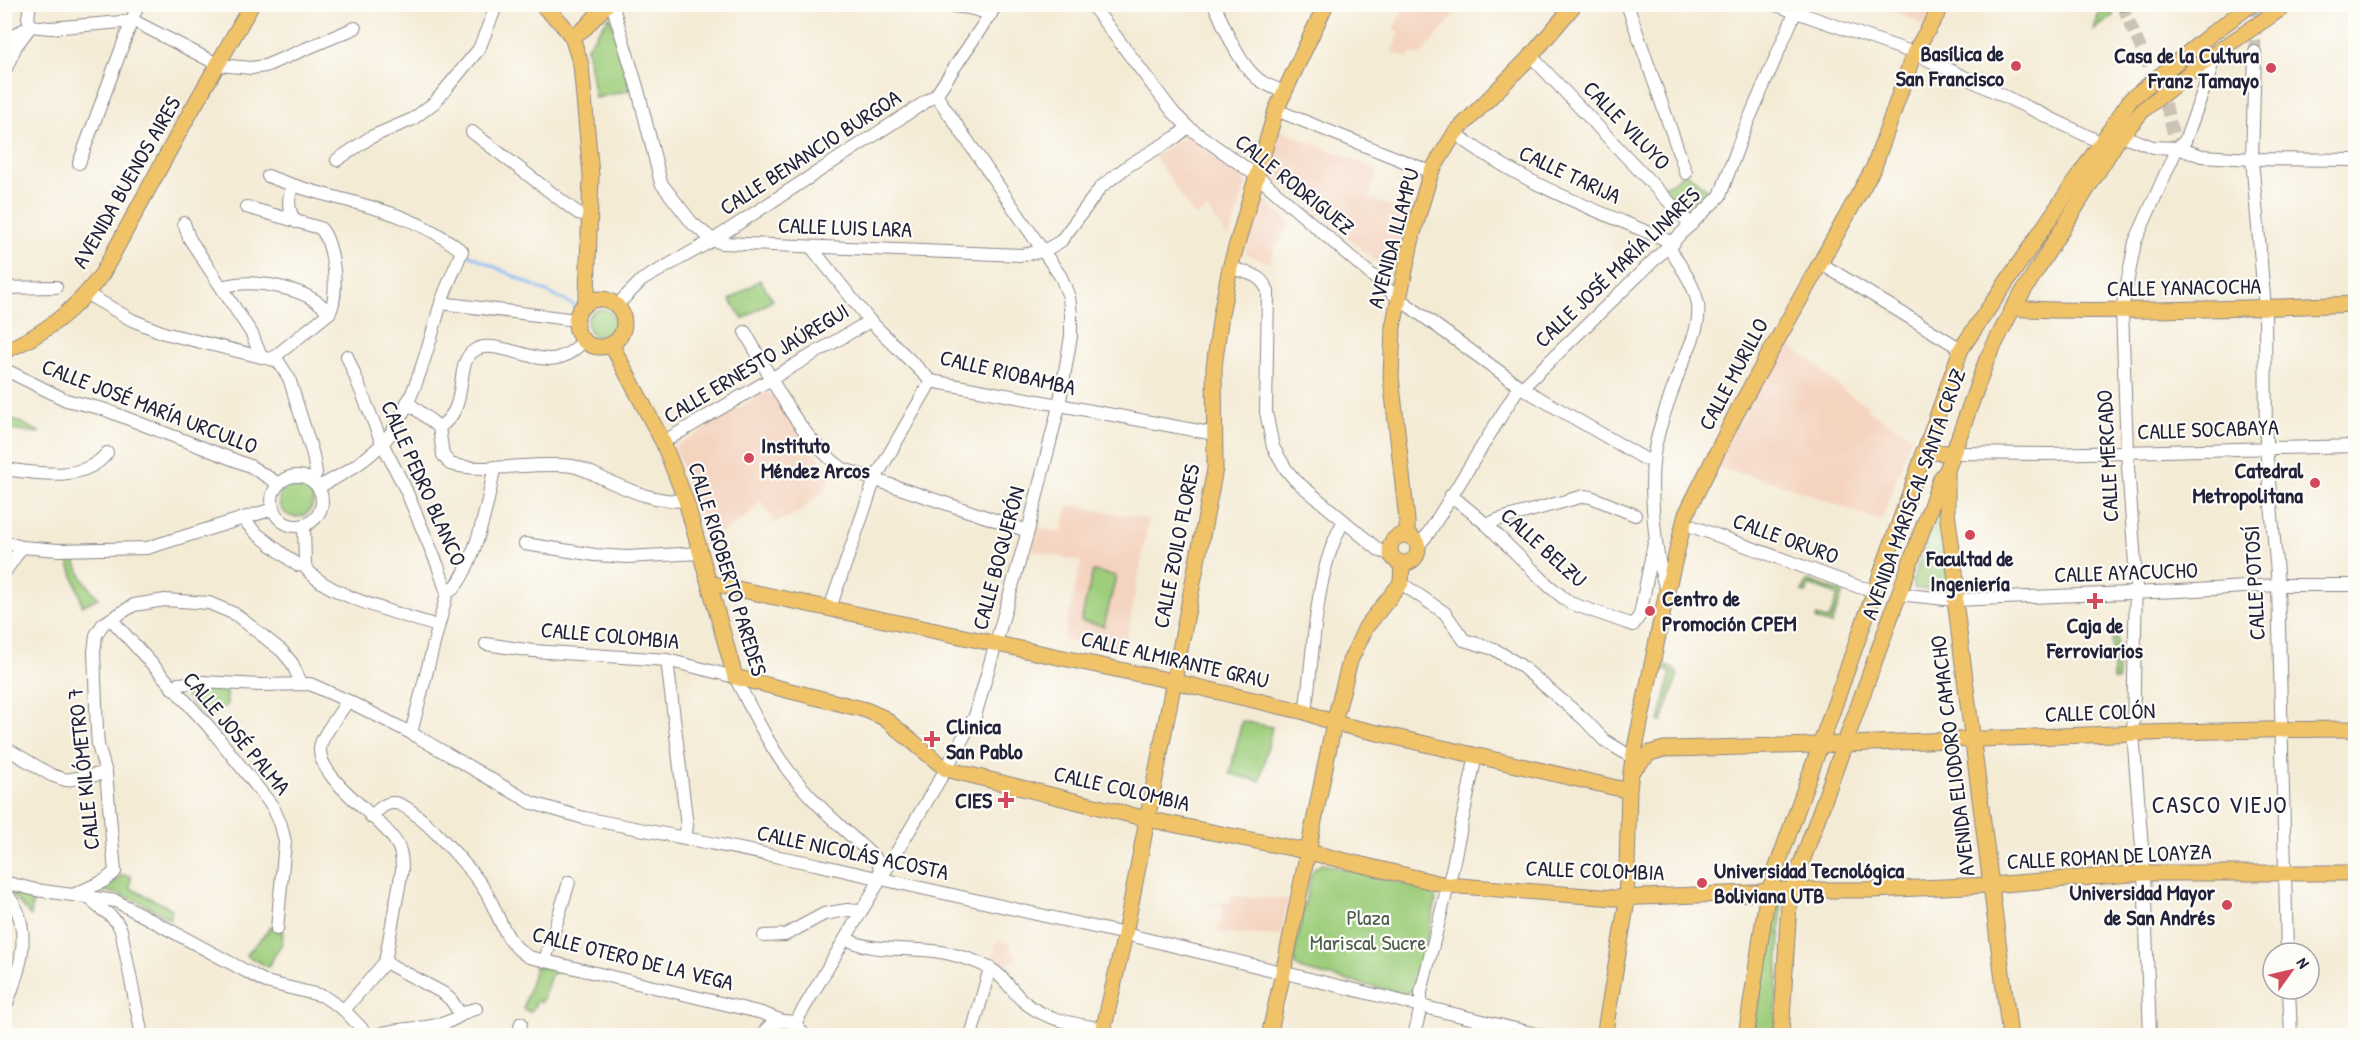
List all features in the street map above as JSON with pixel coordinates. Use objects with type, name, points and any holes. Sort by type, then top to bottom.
[{"type":"main road","name":"AVENIDA BUENOS AIRES","points":[[4,351],[24,343],[49,326],[87,294],[102,274],[252,4]]},
{"type":"main road","points":[[541,4],[572,37],[579,51],[584,80],[591,175],[589,297],[577,314],[579,335],[597,347],[611,344],[622,334],[625,326],[622,311],[607,299],[589,297]]},
{"type":"main road","points":[[572,37],[585,28],[607,4]]},
{"type":"main road","name":"CALLE ZOILO FLORES","points":[[1102,1032],[1125,934],[1172,681],[1215,469],[1214,367],[1230,267],[1276,110],[1326,4]]},
{"type":"main road","name":"AVENIDA ILLAMPU","points":[[1412,541],[1391,376],[1393,327],[1398,298],[1431,172],[1455,133],[1531,56],[1575,4]]},
{"type":"main road","name":"CALLE MURILLO","points":[[1604,1035],[1627,897],[1629,789],[1632,765],[1683,523],[1738,410],[1874,167],[1914,53],[1943,4]]},
{"type":"main road","name":"AVENIDA MARISCAL SANTA CRUZ","points":[[1746,1035],[1770,890],[1874,590],[1961,349],[2131,99],[2211,34],[2253,4]]},
{"type":"main road","name":"AVENIDA MARISCAL SANTA CRUZ","points":[[1781,1035],[1789,904],[1793,890],[1898,594],[1941,478],[1947,470],[1987,359],[2013,308],[2121,135],[2144,110],[2214,54],[2288,4]]},
{"type":"main road","name":"CALLE YANACOCHA","points":[[2013,308],[2047,311],[2265,308],[2355,304]]},
{"type":"main road","name":"CALLE RIGOBERTO PAREDES","points":[[611,344],[663,442],[686,501],[735,677]]},
{"type":"main road","points":[[1923,452],[1953,453]]},
{"type":"main road","name":"AVENIDA ELIODORO CAMACHO","points":[[1947,470],[1947,512],[1956,586],[1955,600],[2010,1035]]},
{"type":"main road","points":[[1269,1035],[1334,723],[1350,661],[1366,627],[1401,583],[1391,544],[1393,540],[1412,541],[1416,557],[1413,561],[1396,559]]},
{"type":"main road","name":"CALLE ALMIRANTE GRAU","points":[[709,583],[1172,681],[1305,712],[1334,723],[1629,789]]},
{"type":"main road","points":[[1874,590],[1898,594]]},
{"type":"main road","name":"CALLE COLOMBIA","points":[[735,677],[866,710],[884,718],[946,769],[1147,819],[1447,885],[1627,897],[1793,890]]},
{"type":"main road","name":"CALLE COLÓN","points":[[1819,746],[1973,741],[2067,734],[2355,729]]},
{"type":"main road","points":[[1632,765],[1655,750],[1819,746]]},
{"type":"main road","name":"CALLE ROMAN DE LOAYZA","points":[[1793,890],[1872,890],[1990,885],[2144,873],[2355,873]]},
{"type":"street","points":[[30,4],[28,18],[31,26]]},
{"type":"street","points":[[79,163],[134,21],[138,4]]},
{"type":"street","points":[[337,160],[371,137],[412,119],[435,102],[479,50],[497,4]]},
{"type":"street","points":[[612,4],[638,90],[661,183],[692,223],[713,240]]},
{"type":"street","points":[[937,4],[994,9]]},
{"type":"street","name":"CALLE RODRIGUEZ","points":[[1091,4],[1173,112],[1188,127],[1257,176],[1398,298],[1522,388],[1645,459],[1653,461]]},
{"type":"street","points":[[1214,4],[1247,67],[1259,80],[1284,93]]},
{"type":"street","points":[[1627,4],[1686,173]]},
{"type":"street","points":[[1773,4],[1798,9],[1914,53],[2100,142]]},
{"type":"street","name":"CALLE BENANCIO BURGOA","points":[[617,305],[642,280],[713,240],[936,95],[994,9]]},
{"type":"street","name":"CALLE JOSÉ MARÍA LINARES","points":[[1412,541],[1428,534],[1517,390],[1522,388],[1720,196],[1743,133],[1798,9]]},
{"type":"street","points":[[4,40],[31,26],[50,28],[134,21],[219,65],[251,68],[265,66],[355,28]]},
{"type":"street","points":[[4,73],[16,46],[31,26]]},
{"type":"street","name":"CALLE POTOSÍ","points":[[2255,52],[2252,159],[2265,308],[2266,447],[2278,585],[2287,941]]},
{"type":"street","name":"CALLE MERCADO","points":[[2150,1035],[2144,873],[2133,733],[2136,593],[2127,452],[2122,310],[2135,242],[2177,146],[2185,141],[2210,72],[2214,54]]},
{"type":"street","name":"CALLE VILUYO","points":[[1531,56],[1691,225]]},
{"type":"street","name":"CALLE BOQUERÓN","points":[[795,1023],[975,716],[1028,531],[1059,406],[1071,336],[1069,297],[1062,277],[936,95]]},
{"type":"street","points":[[1276,110],[1431,172]]},
{"type":"street","points":[[1044,252],[1061,241],[1070,231],[1101,187],[1129,165],[1176,137],[1188,127]]},
{"type":"street","points":[[472,132],[578,213],[590,216]]},
{"type":"street","name":"CALLE TARIJA","points":[[1455,133],[1526,180],[1671,245]]},
{"type":"street","points":[[2121,135],[2153,147],[2177,146],[2202,156],[2355,160]]},
{"type":"street","points":[[87,294],[122,315],[155,330],[267,358],[282,365],[289,378],[316,466],[315,484],[322,503],[311,522],[304,525],[288,524],[281,520],[273,509],[272,499],[279,484],[290,477],[298,476],[315,484],[348,471],[382,443],[394,427],[407,402],[425,360],[441,303],[462,251],[444,236],[413,220],[367,204],[293,187],[267,176]]},
{"type":"street","points":[[293,187],[290,210],[296,222]]},
{"type":"street","points":[[246,207],[320,228],[326,235],[331,254],[335,296],[329,313],[267,358]]},
{"type":"street","points":[[184,223],[189,238],[267,358]]},
{"type":"street","name":"CALLE LUIS LARA","points":[[713,240],[722,243],[1022,255],[1044,252]]},
{"type":"street","points":[[1667,591],[1661,577],[1657,541],[1653,461],[1678,374],[1696,330],[1698,319],[1698,305],[1694,290],[1671,245]]},
{"type":"street","name":"CALLE RIOBAMBA","points":[[811,247],[870,321],[931,381],[1215,435]]},
{"type":"street","points":[[1820,264],[1961,349]]},
{"type":"street","points":[[1230,267],[1261,279],[1268,291],[1266,412],[1273,447],[1282,464],[1295,480],[1344,521],[1380,551],[1396,559]]},
{"type":"street","points":[[222,288],[236,285],[291,289],[323,306],[329,313]]},
{"type":"street","points":[[4,288],[56,287]]},
{"type":"street","points":[[441,303],[576,320]]},
{"type":"street","name":"CALLE ERNESTO JAÚREGUI","points":[[663,442],[870,321]]},
{"type":"street","points":[[745,332],[810,440],[826,457],[843,469],[1028,531]]},
{"type":"street","points":[[439,427],[453,416],[457,408],[463,372],[469,356],[475,350],[484,347],[544,359],[555,359],[565,356],[585,341]]},
{"type":"street","name":"CALLE PEDRO BLANCO","points":[[347,356],[382,443],[405,488],[438,566],[447,593],[447,601],[437,626],[411,733]]},
{"type":"street","name":"CALLE JOSÉ MARÍA URCULLO","points":[[4,369],[66,400],[102,409],[242,462],[279,484]]},
{"type":"street","points":[[830,608],[875,479],[931,381]]},
{"type":"street","points":[[407,402],[439,427],[443,455],[450,464],[494,467],[571,466],[643,496],[666,502],[686,501]]},
{"type":"street","name":"CALLE SOCABAYA","points":[[1953,453],[2127,452],[2355,446]]},
{"type":"street","points":[[4,470],[52,474],[74,472],[90,465],[107,453]]},
{"type":"street","points":[[447,593],[456,588],[469,561],[491,495],[494,467]]},
{"type":"street","name":"CALLE BELZU","points":[[1451,495],[1487,525],[1549,586],[1570,603],[1634,625],[1640,615],[1654,542],[1657,541]]},
{"type":"street","points":[[1487,525],[1497,520],[1584,496],[1635,514]]},
{"type":"street","points":[[4,542],[22,547],[58,550],[147,548],[273,509]]},
{"type":"street","points":[[242,518],[256,533],[297,565],[305,566]]},
{"type":"street","points":[[1305,712],[1324,574],[1336,534],[1344,521]]},
{"type":"street","name":"CALLE ORURO","points":[[1683,523],[1859,587],[1874,590]]},
{"type":"street","points":[[304,525],[305,566],[314,579],[340,592],[437,626]]},
{"type":"street","points":[[525,544],[595,555],[700,553]]},
{"type":"street","points":[[4,573],[22,547]]},
{"type":"street","points":[[1401,583],[1445,613],[1464,640],[1494,649],[1520,665],[1584,719],[1632,765]]},
{"type":"street","name":"CALLE AYACUCHO","points":[[1898,594],[1955,600],[2278,585],[2355,585]]},
{"type":"street","points":[[111,619],[134,604],[165,600],[209,603],[235,614],[282,651],[296,669],[301,683]]},
{"type":"street","name":"CALLE JOSÉ PALMA","points":[[111,619],[211,729],[262,790],[273,807],[281,825],[285,855],[277,929]]},
{"type":"street","name":"CALLE KILÓMETRO 7","points":[[72,895],[104,881],[115,872],[106,773],[98,745],[94,652],[99,629],[111,619]]},
{"type":"street","name":"CALLE COLOMBIA","points":[[486,644],[532,651],[667,660],[735,677]]},
{"type":"street","points":[[667,660],[687,826],[685,837]]},
{"type":"street","name":"CALLE RIGOBERTO PAREDES","points":[[735,677],[768,740],[783,763],[810,796],[876,858],[881,879]]},
{"type":"street","name":"CALLE NICOLÁS ACOSTA","points":[[172,688],[178,684],[201,682],[261,685],[310,684],[411,733],[532,803],[585,818],[881,879],[1125,934],[1283,974],[1544,1035]]},
{"type":"street","points":[[344,1010],[385,962],[402,870],[402,856],[393,836],[343,789],[332,775],[321,754],[323,739],[348,701]]},
{"type":"street","points":[[4,747],[51,775],[66,780],[106,773]]},
{"type":"street","points":[[1414,1035],[1421,1006],[1421,992],[1476,755]]},
{"type":"street","name":"CALLE OTERO DE LA VEGA","points":[[372,817],[383,806],[394,803],[403,805],[415,814],[478,879],[516,950],[529,957],[795,1023]]},
{"type":"street","points":[[4,882],[36,890],[116,901],[244,972],[266,982],[323,996],[344,1010],[369,1035]]},
{"type":"street","points":[[545,960],[569,882]]},
{"type":"street","points":[[4,890],[16,909],[23,932],[21,965],[4,1011]]},
{"type":"street","points":[[92,898],[95,904],[114,917],[121,930],[142,1035]]},
{"type":"street","points":[[764,936],[785,935],[824,914],[847,910],[860,911]]},
{"type":"street","points":[[846,939],[864,947],[925,950],[954,956],[990,968],[1024,1002],[1052,1018],[1102,1032]]},
{"type":"street","points":[[385,962],[443,993],[452,1000],[461,1015]]},
{"type":"street","points":[[971,1035],[990,968]]},
{"type":"street","points":[[2290,1001],[2291,1035]]},
{"type":"street","points":[[374,1035],[442,1024],[467,1010],[476,1009]]},
{"type":"street","points":[[762,1035],[768,1026],[780,1020]]},
{"type":"street","points":[[518,1035],[521,1023]]},
{"type":"street","points":[[795,1023],[805,1035]]},
{"type":"shaded area","points":[[1406,5],[1463,5],[1420,56],[1412,53],[1408,58],[1392,53],[1400,33],[1393,29]]},
{"type":"shaded area","points":[[1880,5],[1939,5],[1927,27]]},
{"type":"shaded area","points":[[1277,129],[1378,170],[1368,198],[1410,213],[1391,274],[1264,169]]},
{"type":"shaded area","points":[[1188,135],[1241,175],[1246,185],[1229,239],[1207,209],[1195,217],[1154,156]]},
{"type":"shaded area","points":[[1263,199],[1291,223],[1275,247],[1270,263],[1245,253]]},
{"type":"shaded area","points":[[1783,343],[1811,360],[1844,391],[1868,406],[1866,409],[1912,436],[1881,522],[1791,487],[1715,465]]},
{"type":"shaded area","name":"Instituto Méndez Arcos","points":[[766,391],[771,394],[833,474],[823,491],[798,513],[774,523],[761,501],[748,516],[707,541],[675,447]]},
{"type":"shaded area","points":[[1068,505],[1149,519],[1124,653],[1063,640],[1081,562],[1032,550],[1037,527],[1061,533]]},
{"type":"shaded area","points":[[1231,896],[1288,899],[1281,936],[1218,933],[1224,907],[1203,903],[1230,903]]},
{"type":"shaded area","points":[[997,940],[1011,944],[1011,952],[1018,955],[1016,960],[1009,963],[1005,969],[991,965]]},
{"type":"green space","points":[[2101,5],[2110,5],[2113,16],[2094,30]]},
{"type":"green space","points":[[610,16],[631,90],[595,98],[587,47]]},
{"type":"green space","points":[[1686,173],[1718,197],[1686,220],[1659,190]]},
{"type":"green space","points":[[760,280],[773,300],[743,319],[730,300]]},
{"type":"green space","points":[[601,309],[611,313],[615,323],[611,333],[601,337],[591,333],[587,323],[591,313]]},
{"type":"green space","points":[[5,415],[41,433],[5,430]]},
{"type":"green space","points":[[296,483],[308,488],[313,500],[308,512],[296,517],[284,512],[279,500],[284,488]]},
{"type":"green space","points":[[1938,509],[1940,509],[1951,590],[1947,592],[1914,588],[1912,582]]},
{"type":"green space","points":[[74,559],[83,579],[98,598],[82,606],[68,560]]},
{"type":"green space","points":[[1093,571],[1116,576],[1104,626],[1081,621]]},
{"type":"green space","points":[[1807,580],[1843,593],[1831,625],[1816,620],[1817,616],[1829,620],[1838,595],[1809,585],[1806,593],[1802,592]]},
{"type":"green space","points":[[2117,637],[2118,680],[2113,680],[2112,638]]},
{"type":"green space","points":[[1666,666],[1676,670],[1678,674],[1662,722],[1659,721],[1671,673],[1665,670]]},
{"type":"green space","points":[[195,686],[227,690],[227,704],[207,721],[182,692]]},
{"type":"green space","points":[[1242,721],[1272,727],[1260,781],[1230,774]]},
{"type":"green space","name":"Plaza Mariscal Sucre","points":[[1323,864],[1433,891],[1436,901],[1417,984],[1412,991],[1404,994],[1302,970],[1295,965],[1294,956],[1311,873]]},
{"type":"green space","points":[[121,875],[131,876],[130,888],[172,909],[169,919],[133,899],[115,893],[93,890],[118,880]]},
{"type":"green space","points":[[10,888],[34,894],[31,916],[13,896]]},
{"type":"green space","points":[[1776,899],[1782,900],[1775,1035],[1752,1036],[1769,927]]},
{"type":"green space","points":[[270,926],[283,932],[282,943],[268,967],[246,955]]},
{"type":"green space","points":[[536,965],[558,971],[551,975],[542,1002],[537,1001],[531,1012],[523,1009]]},
{"type":"waterway","points":[[464,252],[580,308]]},
{"type":"tunnel","points":[[2255,52],[2256,4]]},
{"type":"tunnel","points":[[2122,5],[2167,109],[2176,145]]},
{"type":"place","name":"Basílica de San Francisco","points":[[2016,66]]},
{"type":"place","name":"Casa de la Cultura Franz Tamayo","points":[[2271,68]]},
{"type":"place","name":"Instituto Méndez Arcos","points":[[749,458]]},
{"type":"place","name":"Catedral Metropolitana","points":[[2315,483]]},
{"type":"place","name":"Facultad de Ingeniería","points":[[1970,535]]},
{"type":"place","name":"Caja de Ferroviarios","points":[[2095,601]]},
{"type":"place","name":"Centro de Promoción CPEM","points":[[1650,611]]},
{"type":"place","name":"Clinica San Pablo","points":[[932,739]]},
{"type":"place","name":"CIES","points":[[1006,800]]},
{"type":"place","name":"Universidad Tecnológica Boliviana UTB","points":[[1702,883]]},
{"type":"place","name":"Universidad Mayor de San Andrés","points":[[2227,905]]},
{"type":"district","name":"CASCO VIEJO","points":[[2220,805]]}]
